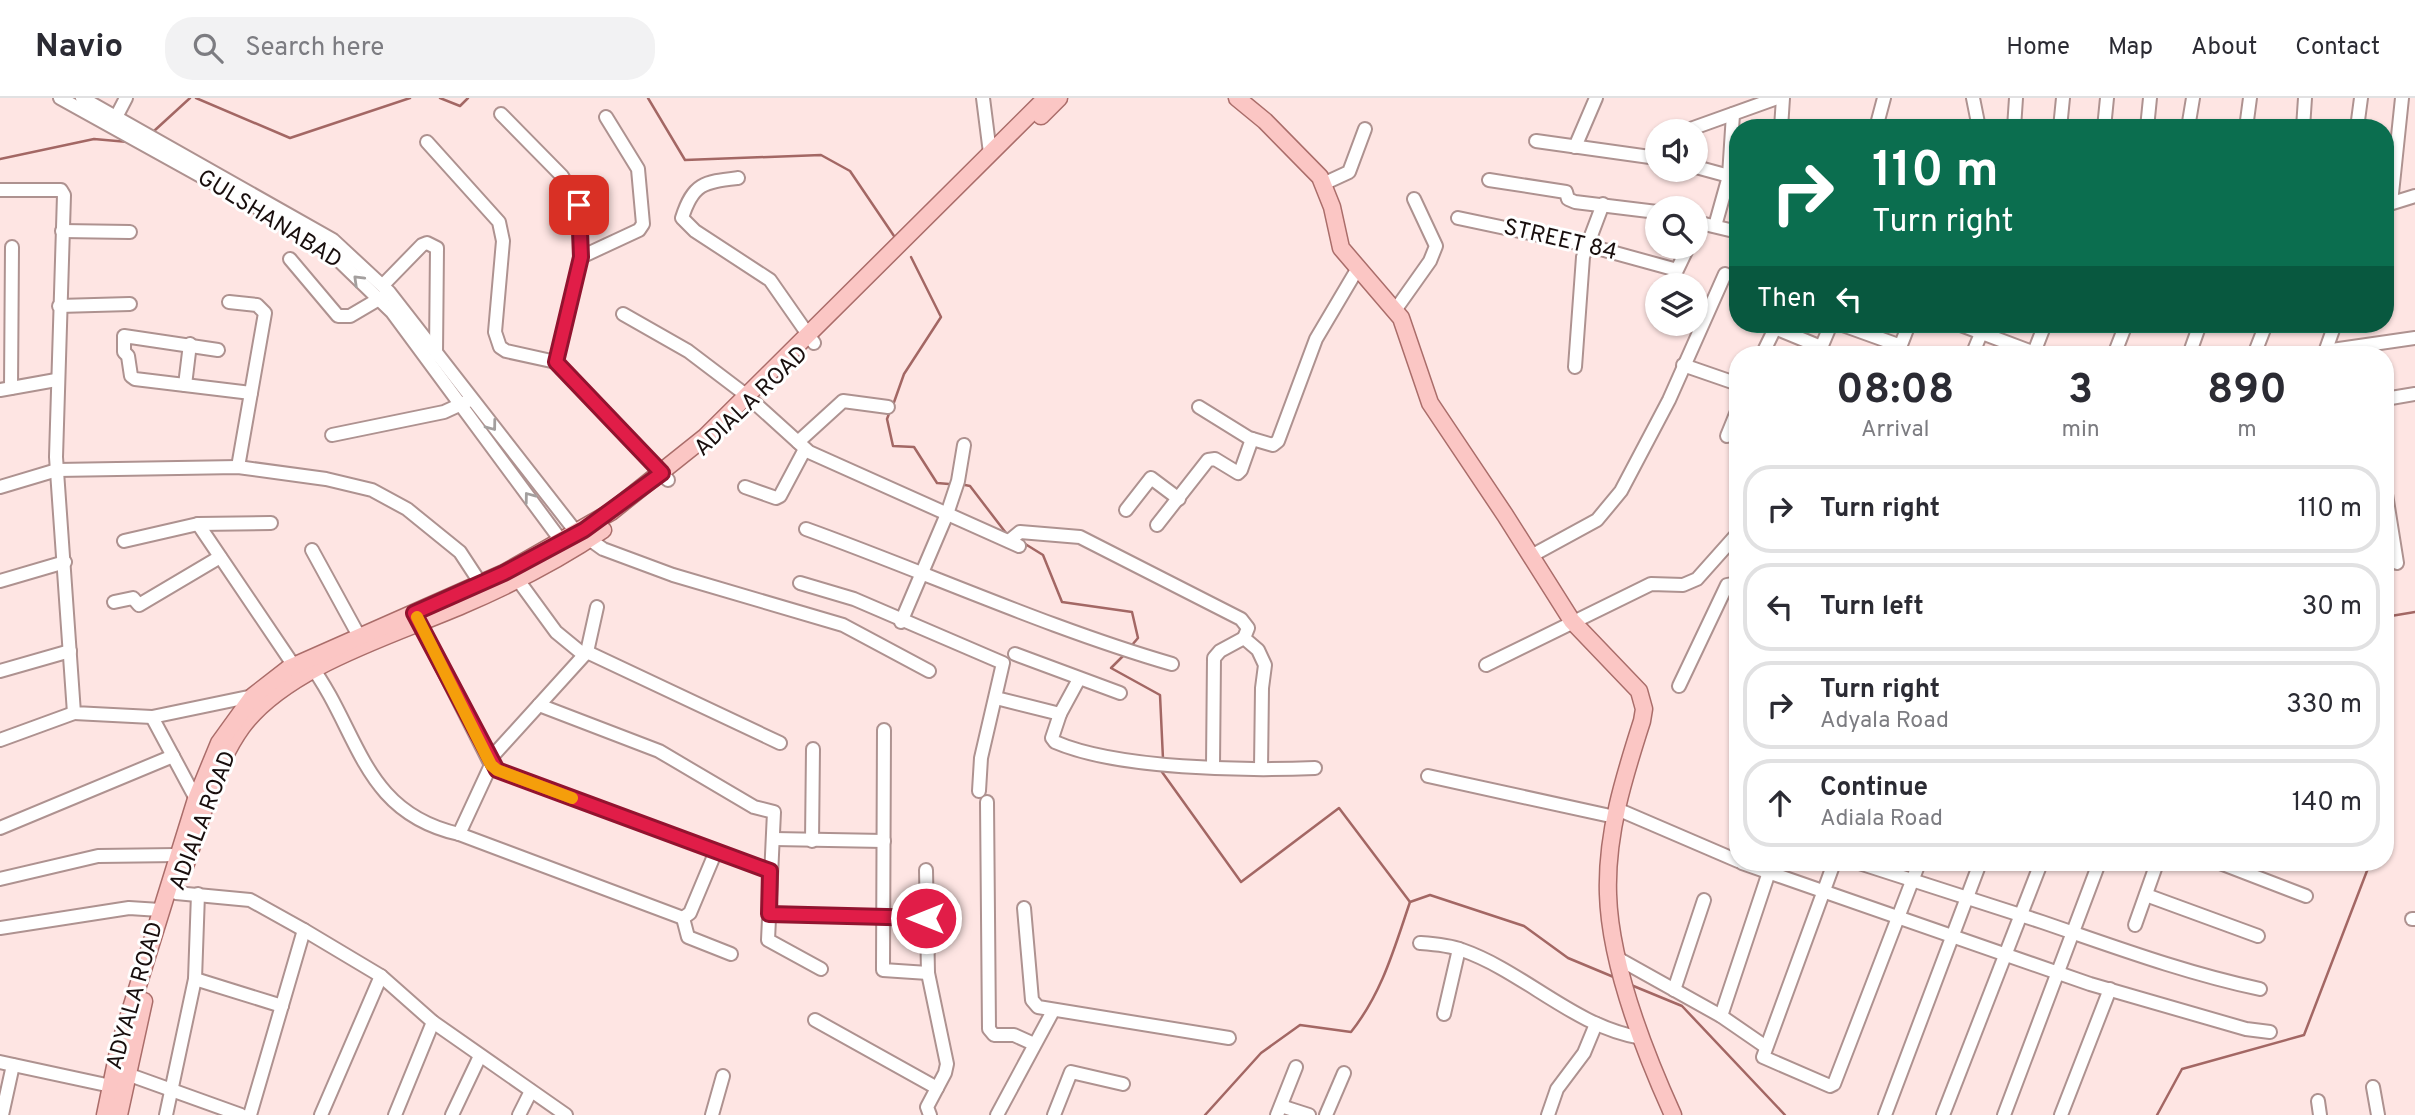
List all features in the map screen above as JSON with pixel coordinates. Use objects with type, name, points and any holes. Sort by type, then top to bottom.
[{"type":"main road","name":"ADIALA ROAD","points":[[811,339],[1046,98]]},
{"type":"main road","name":"ADIALA ROAD","points":[[119,1115],[151,975],[176,893],[223,762],[241,729],[260,705],[305,665],[417,618],[518,580],[566,547],[584,539],[665,477],[750,399],[1059,98]]},
{"type":"main road","points":[[1241,99],[1315,170],[1323,184],[1340,248],[1395,309],[1430,403],[1572,621],[1628,677],[1642,701],[1642,721],[1616,813],[1608,895],[1627,992],[1673,1115]]},
{"type":"main road","name":"ADIALA ROAD","points":[[584,539],[597,523],[665,477]]},
{"type":"main road","name":"ADYALA ROAD","points":[[105,1115],[119,1047],[196,799],[219,743],[254,696],[359,636],[417,618],[481,583],[566,547]]},
{"type":"street","name":"GULSHANABAD","points":[[60,98],[113,122],[253,205],[331,253],[384,292],[436,354],[466,402],[584,539]]},
{"type":"street","name":"GULSHANABAD","points":[[82,98],[113,122]]},
{"type":"street","points":[[113,122],[126,98]]},
{"type":"street","points":[[983,98],[990,153]]},
{"type":"street","points":[[1575,147],[1596,98]]},
{"type":"street","points":[[1708,123],[1777,98]]},
{"type":"street","points":[[1782,119],[1783,98]]},
{"type":"street","points":[[1878,119],[1884,98]]},
{"type":"street","points":[[1973,98],[1977,119]]},
{"type":"street","points":[[2015,119],[2016,98]]},
{"type":"street","points":[[2061,119],[2063,98]]},
{"type":"street","points":[[2105,119],[2107,98]]},
{"type":"street","points":[[2148,119],[2150,98]]},
{"type":"street","points":[[2190,119],[2193,98]]},
{"type":"street","points":[[2247,119],[2250,98]]},
{"type":"street","points":[[2304,119],[2305,98]]},
{"type":"street","points":[[2358,119],[2361,98]]},
{"type":"street","points":[[2394,159],[2402,98]]},
{"type":"street","points":[[501,114],[562,176],[579,205],[581,257],[556,362]]},
{"type":"street","points":[[1732,114],[1732,119]]},
{"type":"street","points":[[581,257],[639,229],[643,224],[638,169],[606,117]]},
{"type":"street","points":[[1323,184],[1349,172],[1364,129]]},
{"type":"street","points":[[1536,141],[1645,156]]},
{"type":"street","points":[[427,142],[499,222],[503,242],[495,332],[499,347],[556,362],[665,477]]},
{"type":"street","points":[[1708,170],[1729,176],[1715,226]]},
{"type":"street","points":[[738,178],[704,182],[688,199],[682,218],[695,232],[771,280],[811,339]]},
{"type":"street","points":[[1489,180],[1566,192],[1570,200],[1645,210]]},
{"type":"street","points":[[0,190],[61,190],[64,195],[57,380],[57,470],[74,713]]},
{"type":"street","points":[[2394,202],[2415,196]]},
{"type":"street","points":[[1395,309],[1430,261],[1436,246],[1414,198]]},
{"type":"street","points":[[1575,367],[1583,257],[1603,204]]},
{"type":"street","name":"STREET 84","points":[[1458,218],[1586,245],[1677,270],[1682,259]]},
{"type":"street","points":[[1708,225],[1729,230]]},
{"type":"street","points":[[62,231],[131,233]]},
{"type":"street","points":[[290,259],[338,316],[350,316],[384,292],[422,245],[428,243],[437,248],[436,354]]},
{"type":"street","points":[[12,247],[6,389],[57,380]]},
{"type":"street","points":[[1199,407],[1252,439],[1273,445],[1278,441],[1316,339],[1358,268]]},
{"type":"street","points":[[1531,556],[1567,539],[1597,520],[1621,491],[1669,400],[1725,274]]},
{"type":"street","name":"GULSHANABAD","points":[[384,292],[466,402],[566,547]]},
{"type":"street","points":[[229,302],[257,305],[265,313],[238,467]]},
{"type":"street","points":[[60,306],[130,304]]},
{"type":"street","points":[[623,314],[688,351],[750,399],[802,446],[1014,544],[1020,532],[1080,537],[1241,619],[1248,628],[1244,638],[1220,651],[1214,658],[1213,766]]},
{"type":"street","points":[[1788,333],[1811,346]]},
{"type":"street","points":[[1860,333],[1888,346]]},
{"type":"street","points":[[1993,333],[2019,346]]},
{"type":"street","points":[[218,350],[124,336],[124,352],[128,356],[131,376],[135,380],[251,393]]},
{"type":"street","points":[[2367,346],[2415,338]]},
{"type":"street","points":[[185,385],[190,344]]},
{"type":"street","points":[[1683,365],[1729,381]]},
{"type":"street","points":[[2394,398],[2415,394]]},
{"type":"street","points":[[746,487],[776,498],[780,496],[802,446],[843,401],[888,407]]},
{"type":"street","points":[[332,435],[424,416],[466,402]]},
{"type":"street","points":[[1727,436],[1729,431]]},
{"type":"street","points":[[1157,525],[1210,458],[1238,473],[1252,439]]},
{"type":"street","points":[[901,622],[947,513],[958,481],[964,445]]},
{"type":"street","points":[[1,482],[57,470],[238,467],[304,475],[372,489],[407,509],[460,552],[481,583]]},
{"type":"street","points":[[1126,510],[1151,478],[1179,499]]},
{"type":"street","points":[[124,541],[198,524],[271,523]]},
{"type":"street","points":[[198,524],[220,557],[305,665],[382,792],[437,829],[459,834],[683,918]]},
{"type":"street","points":[[806,529],[922,571],[1120,649],[1172,664]]},
{"type":"street","points":[[584,539],[603,549],[673,575],[843,625],[929,671]]},
{"type":"street","points":[[1486,665],[1651,584],[1683,584],[1697,579],[1729,543]]},
{"type":"street","points":[[312,550],[359,636]]},
{"type":"street","points":[[114,602],[133,598],[139,605],[220,557]]},
{"type":"street","points":[[0,581],[65,562]]},
{"type":"street","points":[[518,580],[556,632],[585,653],[780,743]]},
{"type":"street","points":[[800,583],[854,599],[901,622],[1003,663],[981,758],[979,791]]},
{"type":"street","points":[[1679,686],[1729,585]]},
{"type":"street","points":[[459,834],[490,763],[585,653],[597,607]]},
{"type":"street","points":[[417,618],[490,763],[497,770],[770,871]]},
{"type":"street","points":[[1244,638],[1258,650],[1265,665],[1262,688],[1261,769]]},
{"type":"street","points":[[0,671],[70,651]]},
{"type":"street","points":[[1015,654],[1120,693]]},
{"type":"street","points":[[1079,679],[1060,714],[1052,738],[1062,745],[1114,757],[1213,766],[1315,768]]},
{"type":"street","points":[[0,740],[74,713],[152,717],[254,696]]},
{"type":"street","points":[[996,698],[1060,714]]},
{"type":"street","points":[[539,705],[659,751],[754,807],[774,813],[768,940],[821,969]]},
{"type":"street","points":[[152,717],[196,799]]},
{"type":"street","points":[[884,730],[883,970],[928,973]]},
{"type":"street","points":[[812,841],[813,749]]},
{"type":"street","points":[[0,828],[173,757]]},
{"type":"street","points":[[1428,776],[1616,813],[1729,858]]},
{"type":"street","points":[[987,802],[989,1029],[993,1035],[1014,1035],[1034,1044]]},
{"type":"street","points":[[774,839],[884,841]]},
{"type":"street","points":[[683,918],[690,914],[716,851]]},
{"type":"street","points":[[0,879],[98,856],[178,855]]},
{"type":"street","points":[[926,870],[928,973],[947,1064],[927,1107],[930,1115]]},
{"type":"street","points":[[1721,1016],[1769,871]]},
{"type":"street","points":[[1776,871],[1822,892],[2059,973],[2246,1029],[2270,1032]]},
{"type":"street","points":[[1831,871],[1763,1057],[1833,1085],[1916,871]]},
{"type":"street","points":[[1883,871],[2021,915],[2146,960],[2260,989]]},
{"type":"street","points":[[1885,1115],[1977,871]]},
{"type":"street","points":[[1943,1115],[2038,871]]},
{"type":"street","points":[[2004,1115],[2096,871]]},
{"type":"street","points":[[2135,925],[2154,871]]},
{"type":"street","points":[[2241,871],[2306,896]]},
{"type":"street","points":[[176,893],[250,900],[304,930],[382,976],[433,1022],[566,1115]]},
{"type":"street","points":[[166,1115],[195,979],[198,894]]},
{"type":"street","points":[[2146,895],[2258,936]]},
{"type":"street","points":[[1674,990],[1704,900]]},
{"type":"street","points":[[0,930],[129,908],[160,909]]},
{"type":"street","points":[[1024,908],[1032,1000],[1038,1007],[1229,1038]]},
{"type":"street","points":[[769,914],[926,918]]},
{"type":"street","points":[[683,918],[688,937],[731,954]]},
{"type":"street","points":[[250,1115],[304,930]]},
{"type":"street","points":[[1420,943],[1459,949],[1493,963],[1532,989],[1596,1024],[1642,1038]]},
{"type":"street","points":[[1444,1014],[1459,949]]},
{"type":"street","points":[[1619,962],[1721,1016],[1766,1047]]},
{"type":"street","points":[[321,1115],[382,976]]},
{"type":"street","points":[[195,979],[282,1006]]},
{"type":"street","points":[[2061,1115],[2110,989]]},
{"type":"street","points":[[997,1115],[1053,1011]]},
{"type":"street","points":[[815,1020],[937,1088]]},
{"type":"street","points":[[395,1115],[433,1022]]},
{"type":"street","points":[[1548,1115],[1557,1089],[1584,1053],[1596,1024]]},
{"type":"street","points":[[452,1115],[480,1056]]},
{"type":"street","points":[[0,1062],[111,1086]]},
{"type":"street","points":[[2,1115],[13,1065]]},
{"type":"street","points":[[1296,1067],[1279,1110],[1309,1115]]},
{"type":"street","points":[[1054,1115],[1071,1072],[1123,1084]]},
{"type":"street","points":[[1326,1115],[1344,1073]]},
{"type":"street","points":[[127,1074],[241,1115]]},
{"type":"street","points":[[712,1115],[723,1076]]},
{"type":"street","points":[[2374,1087],[2378,1115]]},
{"type":"street","points":[[520,1115],[531,1091]]},
{"type":"street","points":[[2318,1101],[2320,1115]]},
{"type":"waterway","points":[[154,131],[190,98]]},
{"type":"waterway","points":[[196,98],[290,138],[410,98]]},
{"type":"waterway","points":[[440,98],[460,106],[468,98]]},
{"type":"waterway","points":[[648,98],[685,160],[821,155],[850,171],[894,236]]},
{"type":"waterway","points":[[0,159],[94,139],[128,142]]},
{"type":"waterway","points":[[893,405],[904,374],[941,317],[911,257]]},
{"type":"waterway","points":[[890,411],[887,419],[893,446],[914,447],[937,483],[949,484]]},
{"type":"waterway","points":[[965,485],[970,486],[1006,533]]},
{"type":"waterway","points":[[1022,542],[1043,555],[1062,602],[1132,612],[1138,638],[1132,645]]},
{"type":"waterway","points":[[2394,616],[2415,612]]},
{"type":"waterway","points":[[1124,655],[1111,668],[1160,695],[1163,759]]},
{"type":"waterway","points":[[1163,768],[1162,772],[1241,882],[1339,808],[1410,902]]},
{"type":"waterway","points":[[2157,1115],[2182,1069],[2304,1035],[2367,871]]},
{"type":"waterway","points":[[1205,1115],[1261,1053],[1300,1025],[1351,1032],[1379,986],[1410,902],[1430,895],[1524,926],[1568,958],[1616,978]]},
{"type":"waterway","points":[[1631,985],[1682,1006],[1785,1115]]},
{"type":"slow traffic","points":[[417,617],[491,765],[497,770],[572,798]]},
{"type":"route","points":[[579,205],[581,257],[556,362],[662,473],[597,523],[504,573],[414,613],[491,765],[497,770],[770,871],[769,914],[926,918]]}]
